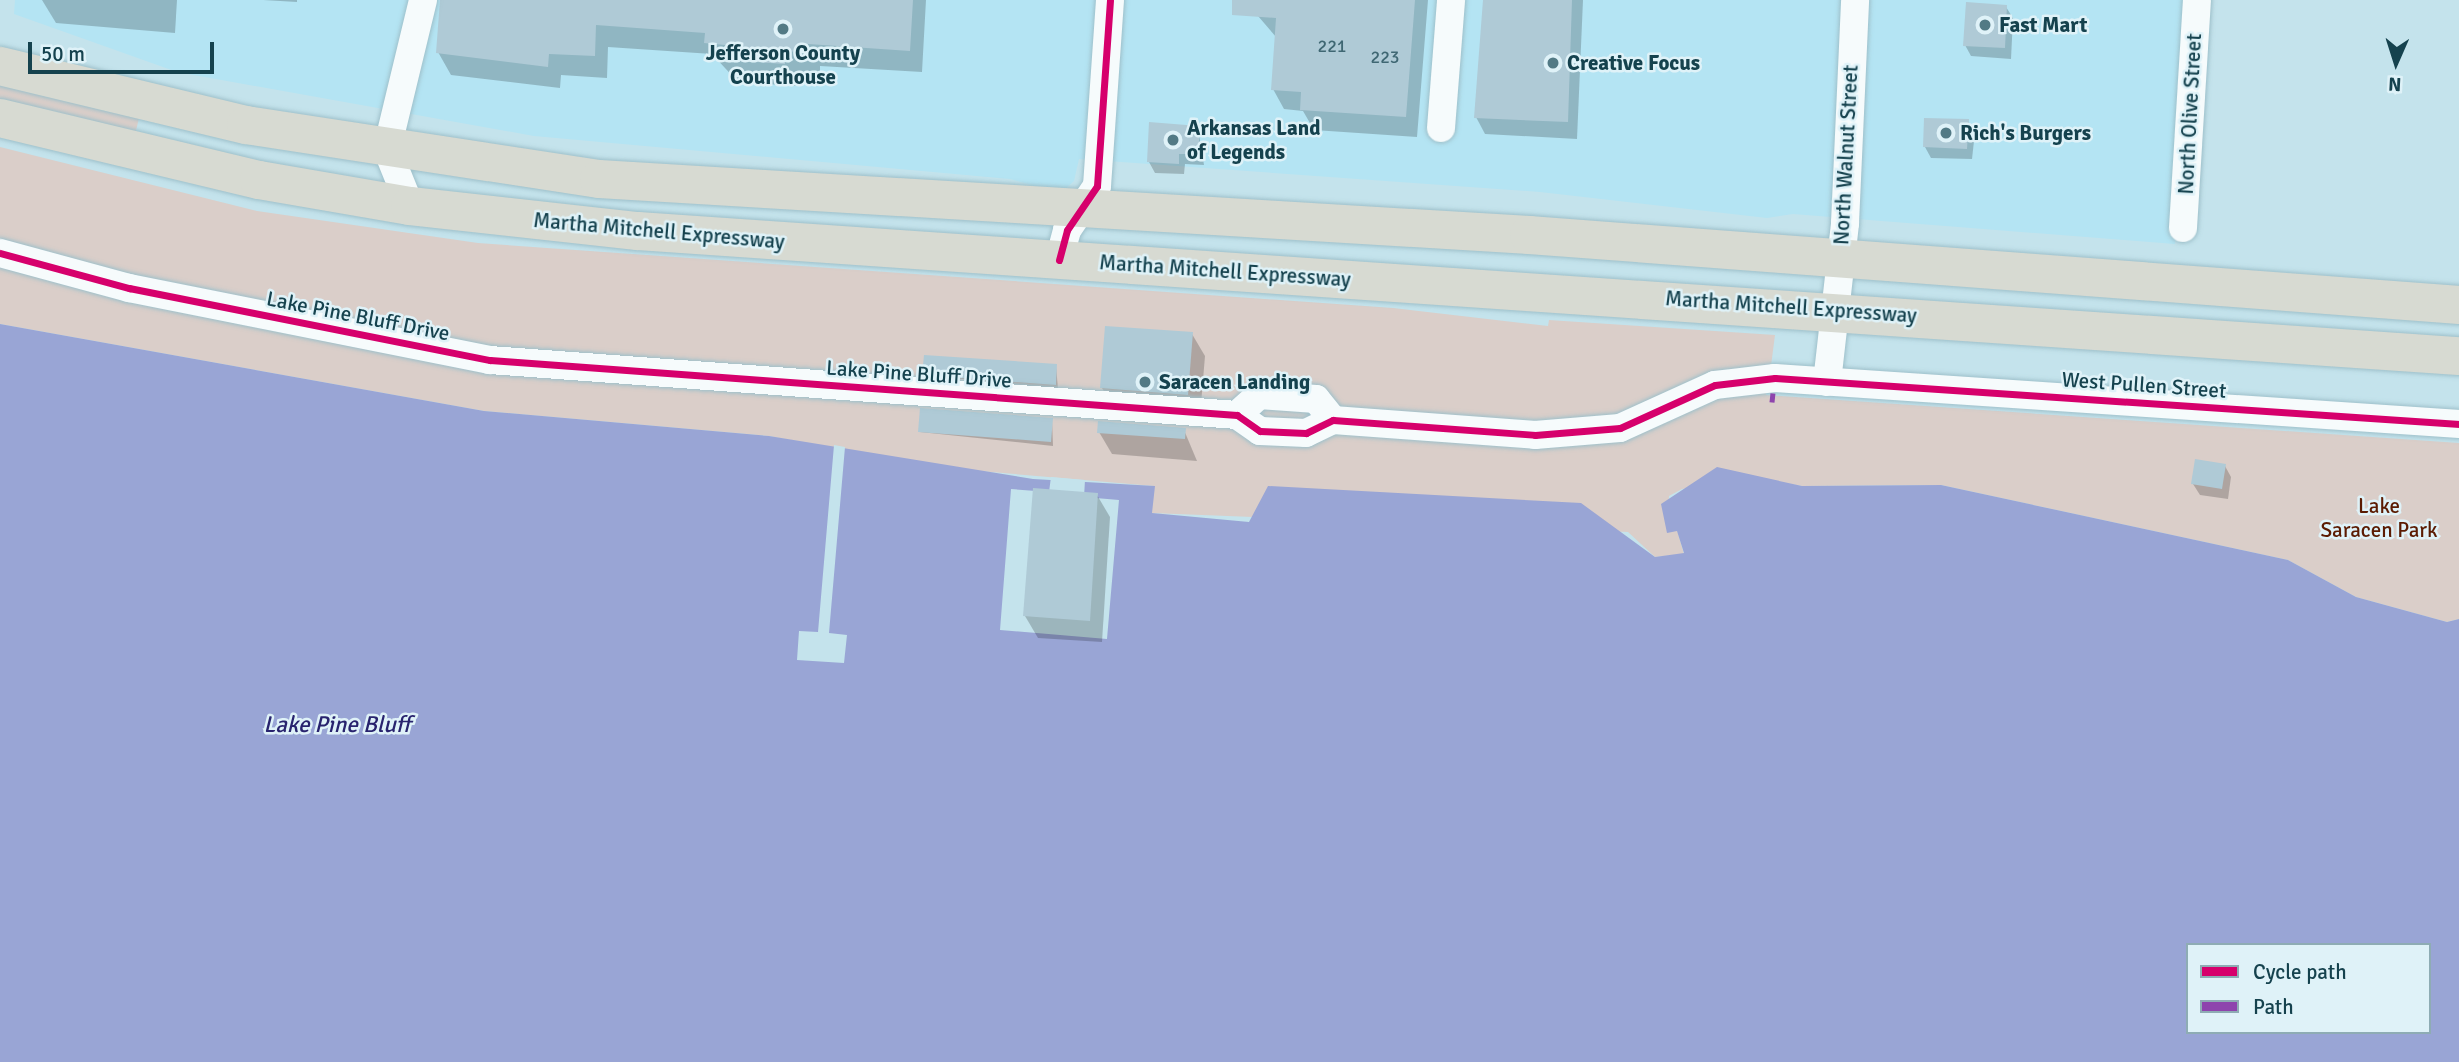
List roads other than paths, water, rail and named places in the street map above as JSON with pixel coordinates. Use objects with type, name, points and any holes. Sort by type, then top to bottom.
[{"type":"highway","points":[[0,66],[246,125],[387,149],[599,179],[1085,211],[1528,235],[1839,261],[2459,305]]},
{"type":"highway","name":"Martha Mitchell Expressway","points":[[0,118],[155,158],[410,206],[638,231],[1834,309],[2459,356]]},
{"type":"street","points":[[410,206],[387,149],[424,0]]},
{"type":"street","points":[[1059,260],[1067,230],[1085,211],[1097,186],[1110,0]]},
{"type":"street","points":[[1441,128],[1451,0]]},
{"type":"street","name":"North Walnut Street","points":[[1834,309],[1855,0]]},
{"type":"street","name":"North Olive Street","points":[[2183,228],[2197,0]]},
{"type":"street","name":"Lake Pine Bluff Drive","points":[[0,253],[129,288],[490,360],[1237,415],[1260,431],[1306,433],[1333,420],[1559,433],[1620,428],[1715,385],[1775,378],[1827,382]]},
{"type":"street","points":[[1827,382],[1834,309]]},
{"type":"street","name":"West Pullen Street","points":[[1827,382],[2459,424]]},
{"type":"water","name":"Lake Pine Bluff","points":[[0,324],[484,411],[769,436],[1033,479],[1155,486],[1152,513],[1249,522],[1268,486],[1581,503],[1655,557],[1684,553],[1677,531],[1667,533],[1661,504],[1717,467],[1802,486],[1941,485],[2288,560],[2356,597],[2447,622],[2459,619],[2459,1062],[0,1062]]},
{"type":"place","name":"Fast Mart","points":[[1985,25]]},
{"type":"place","name":"Jefferson County Courthouse","points":[[783,29]]},
{"type":"place","name":"Creative Focus","points":[[1553,63]]},
{"type":"place","name":"Rich's Burgers","points":[[1946,133]]},
{"type":"place","name":"Arkansas Land of Legends","points":[[1173,140]]},
{"type":"place","name":"Saracen Landing","points":[[1145,382]]},
{"type":"park label","name":"Lake Saracen Park","points":[[2379,518]]}]
